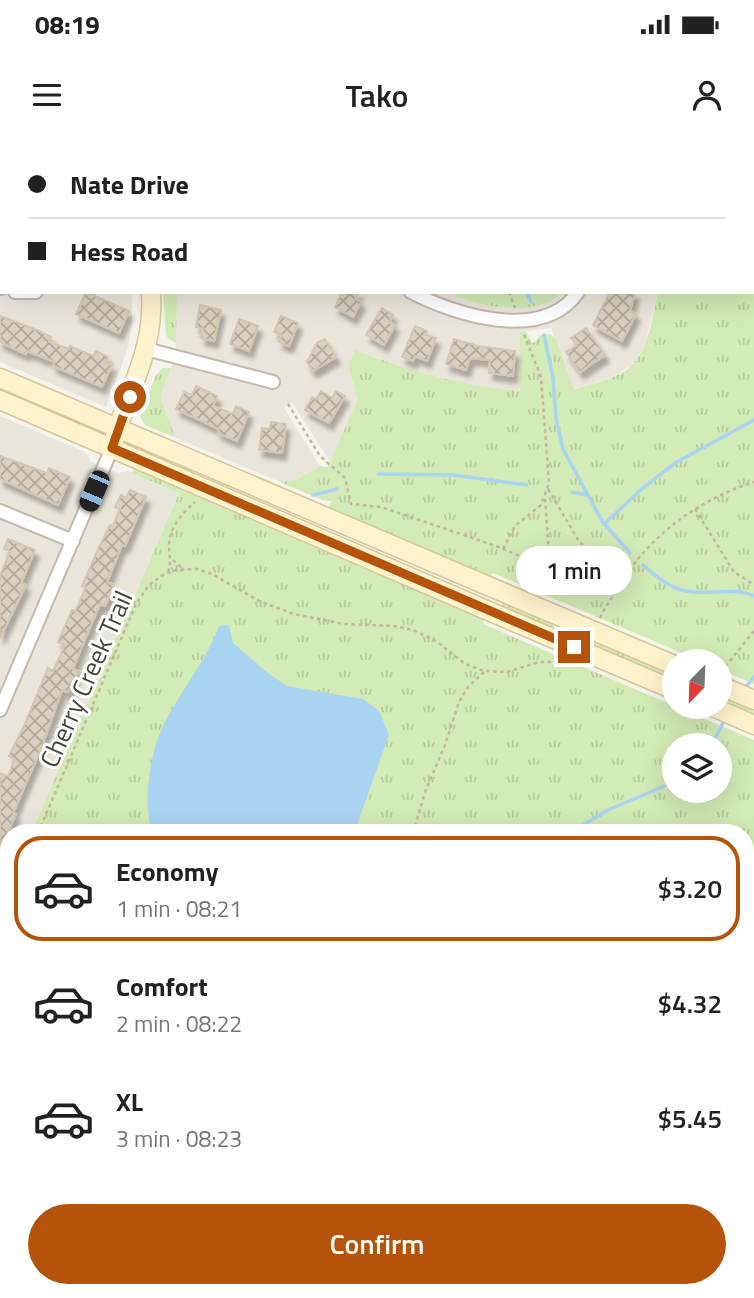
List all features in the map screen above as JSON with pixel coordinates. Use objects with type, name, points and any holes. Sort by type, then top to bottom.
[{"type":"main road","points":[[112,448],[146,349],[151,319],[151,294]]},
{"type":"main road","points":[[0,378],[662,660]]},
{"type":"main road","points":[[0,400],[662,685]]},
{"type":"main road","points":[[732,691],[754,700]]},
{"type":"main road","points":[[732,715],[754,724]]},
{"type":"street","points":[[416,294],[457,311],[515,320],[537,319],[553,314],[567,305],[576,294]]},
{"type":"street","points":[[146,349],[273,382]]},
{"type":"street","points":[[0,710],[112,448]]},
{"type":"street","points":[[0,510],[73,541]]},
{"type":"path","points":[[510,294],[515,308]]},
{"type":"path","points":[[523,330],[541,377],[549,472],[545,499],[550,569]]},
{"type":"path","points":[[288,404],[320,456],[345,478],[351,504],[381,507],[503,549],[613,596]]},
{"type":"path","points":[[597,628],[607,602],[652,543],[694,508],[754,482]]},
{"type":"path","points":[[548,489],[582,545],[630,569]]},
{"type":"path","points":[[503,549],[511,531],[534,513],[545,499]]},
{"type":"path","points":[[183,569],[173,560],[169,547],[170,535],[182,515],[195,501]]},
{"type":"path","points":[[694,508],[732,570],[738,577],[754,585]]},
{"type":"path","points":[[168,572],[173,560]]},
{"type":"path","name":"Cherry Creek Trail","points":[[42,824],[136,604],[149,584],[168,572],[183,569],[204,570],[253,598],[294,614],[344,624],[394,626],[413,630],[436,641],[465,664],[484,671]]},
{"type":"path","points":[[732,661],[754,631]]},
{"type":"path","points":[[416,824],[459,702],[468,687],[484,671],[507,672],[539,662],[578,659]]},
{"type":"shaded area","points":[[0,294],[132,296],[128,348],[106,407],[0,362]]},
{"type":"shaded area","points":[[177,294],[457,294],[456,297],[466,300],[517,307],[558,297],[556,294],[658,294],[645,344],[634,364],[612,377],[573,390],[551,328],[520,332],[521,391],[474,386],[431,377],[355,350],[348,365],[359,399],[330,462],[292,402],[284,408],[320,466],[296,480],[280,482],[174,437],[159,397],[171,368],[176,343]]},
{"type":"shaded area","points":[[0,416],[80,450],[87,454],[91,462],[119,473],[128,471],[179,492],[35,824],[0,824]]},
{"type":"green space","points":[[163,294],[177,294],[176,343],[166,335]]},
{"type":"green space","points":[[457,294],[558,296],[535,306],[522,308],[481,304],[456,297]]},
{"type":"green space","points":[[658,294],[754,294],[754,684],[732,675],[732,649],[673,649],[493,573],[490,578],[328,510],[331,501],[322,500],[280,482],[296,480],[320,466],[327,467],[330,462],[358,399],[348,365],[355,350],[436,376],[520,391],[520,332],[526,331],[532,343],[540,335],[550,334],[556,339],[574,390],[625,371],[633,364],[644,346]]},
{"type":"green space","points":[[163,368],[171,368],[160,397],[174,437],[145,425],[140,416],[156,375]]},
{"type":"green space","points":[[135,466],[485,617],[483,624],[662,701],[662,719],[705,719],[754,740],[754,824],[35,824],[179,493],[132,473]]},
{"type":"green space","points":[[503,601],[662,669],[662,677],[501,608]]},
{"type":"green space","points":[[732,699],[754,708],[754,716],[732,707]]},
{"type":"water","points":[[229,625],[233,643],[287,686],[363,699],[379,711],[389,735],[357,824],[150,824],[149,779],[158,738],[219,626]]},
{"type":"building","points":[[85,294],[129,311],[119,333],[76,314]]},
{"type":"building","points":[[341,294],[358,294],[355,299],[361,302],[353,317],[335,307]]},
{"type":"building","points":[[609,294],[634,294],[630,311],[636,314],[622,341],[593,325]]},
{"type":"building","points":[[200,305],[221,310],[214,341],[201,338],[203,329],[196,327]]},
{"type":"building","points":[[382,308],[393,315],[389,322],[395,325],[384,345],[366,335]]},
{"type":"building","points":[[0,316],[51,337],[49,342],[69,349],[70,346],[93,356],[96,351],[108,357],[105,363],[112,365],[102,387],[53,366],[55,362],[27,351],[26,354],[0,342]]},
{"type":"building","points":[[281,316],[298,323],[289,346],[279,342],[282,335],[274,332]]},
{"type":"building","points":[[239,319],[258,326],[249,351],[230,344]]},
{"type":"building","points":[[415,326],[427,331],[426,335],[436,338],[427,361],[415,356],[413,361],[402,357]]},
{"type":"building","points":[[586,328],[605,355],[580,372],[566,352],[577,345],[571,338]]},
{"type":"building","points":[[325,339],[336,357],[313,371],[307,362],[317,343]]},
{"type":"building","points":[[454,339],[478,346],[515,351],[513,376],[489,373],[490,360],[470,358],[466,370],[446,364]]},
{"type":"building","points":[[196,386],[217,396],[213,406],[233,414],[236,406],[249,412],[237,441],[218,433],[219,429],[176,409],[184,392],[192,395]]},
{"type":"building","points":[[321,391],[332,398],[336,391],[345,396],[329,423],[305,410],[312,397],[316,399]]},
{"type":"building","points":[[271,422],[286,424],[282,453],[259,450],[262,428],[270,429]]},
{"type":"building","points":[[0,456],[47,473],[49,468],[70,477],[58,505],[0,479]]},
{"type":"building","points":[[130,490],[146,497],[107,582],[114,585],[105,606],[100,604],[73,669],[78,671],[68,692],[62,690],[41,749],[13,813],[16,814],[12,824],[0,824],[0,773],[8,776],[15,759],[9,756],[48,668],[53,671],[65,645],[58,642],[86,587],[82,586],[100,545],[110,525],[113,526],[120,509],[115,507],[121,495],[126,498]]},
{"type":"building","points":[[8,539],[35,550],[21,583],[26,585],[0,638],[0,576],[10,551],[4,549]]},
{"type":"waterway","points":[[528,294],[531,302]]},
{"type":"waterway","points":[[544,335],[563,449],[602,521],[630,553]]},
{"type":"waterway","points":[[604,524],[675,463],[754,420]]},
{"type":"waterway","points":[[378,474],[453,475],[527,485]]},
{"type":"waterway","points":[[313,495],[337,489]]},
{"type":"waterway","points":[[572,492],[586,495]]},
{"type":"waterway","points":[[643,565],[663,581],[680,589],[695,592],[737,592],[754,596]]},
{"type":"waterway","points":[[744,689],[754,677]]},
{"type":"waterway","points":[[718,733],[725,719]]},
{"type":"waterway","points":[[585,824],[608,810],[662,787]]},
{"type":"route","points":[[130,397],[112,448],[574,647]]}]
